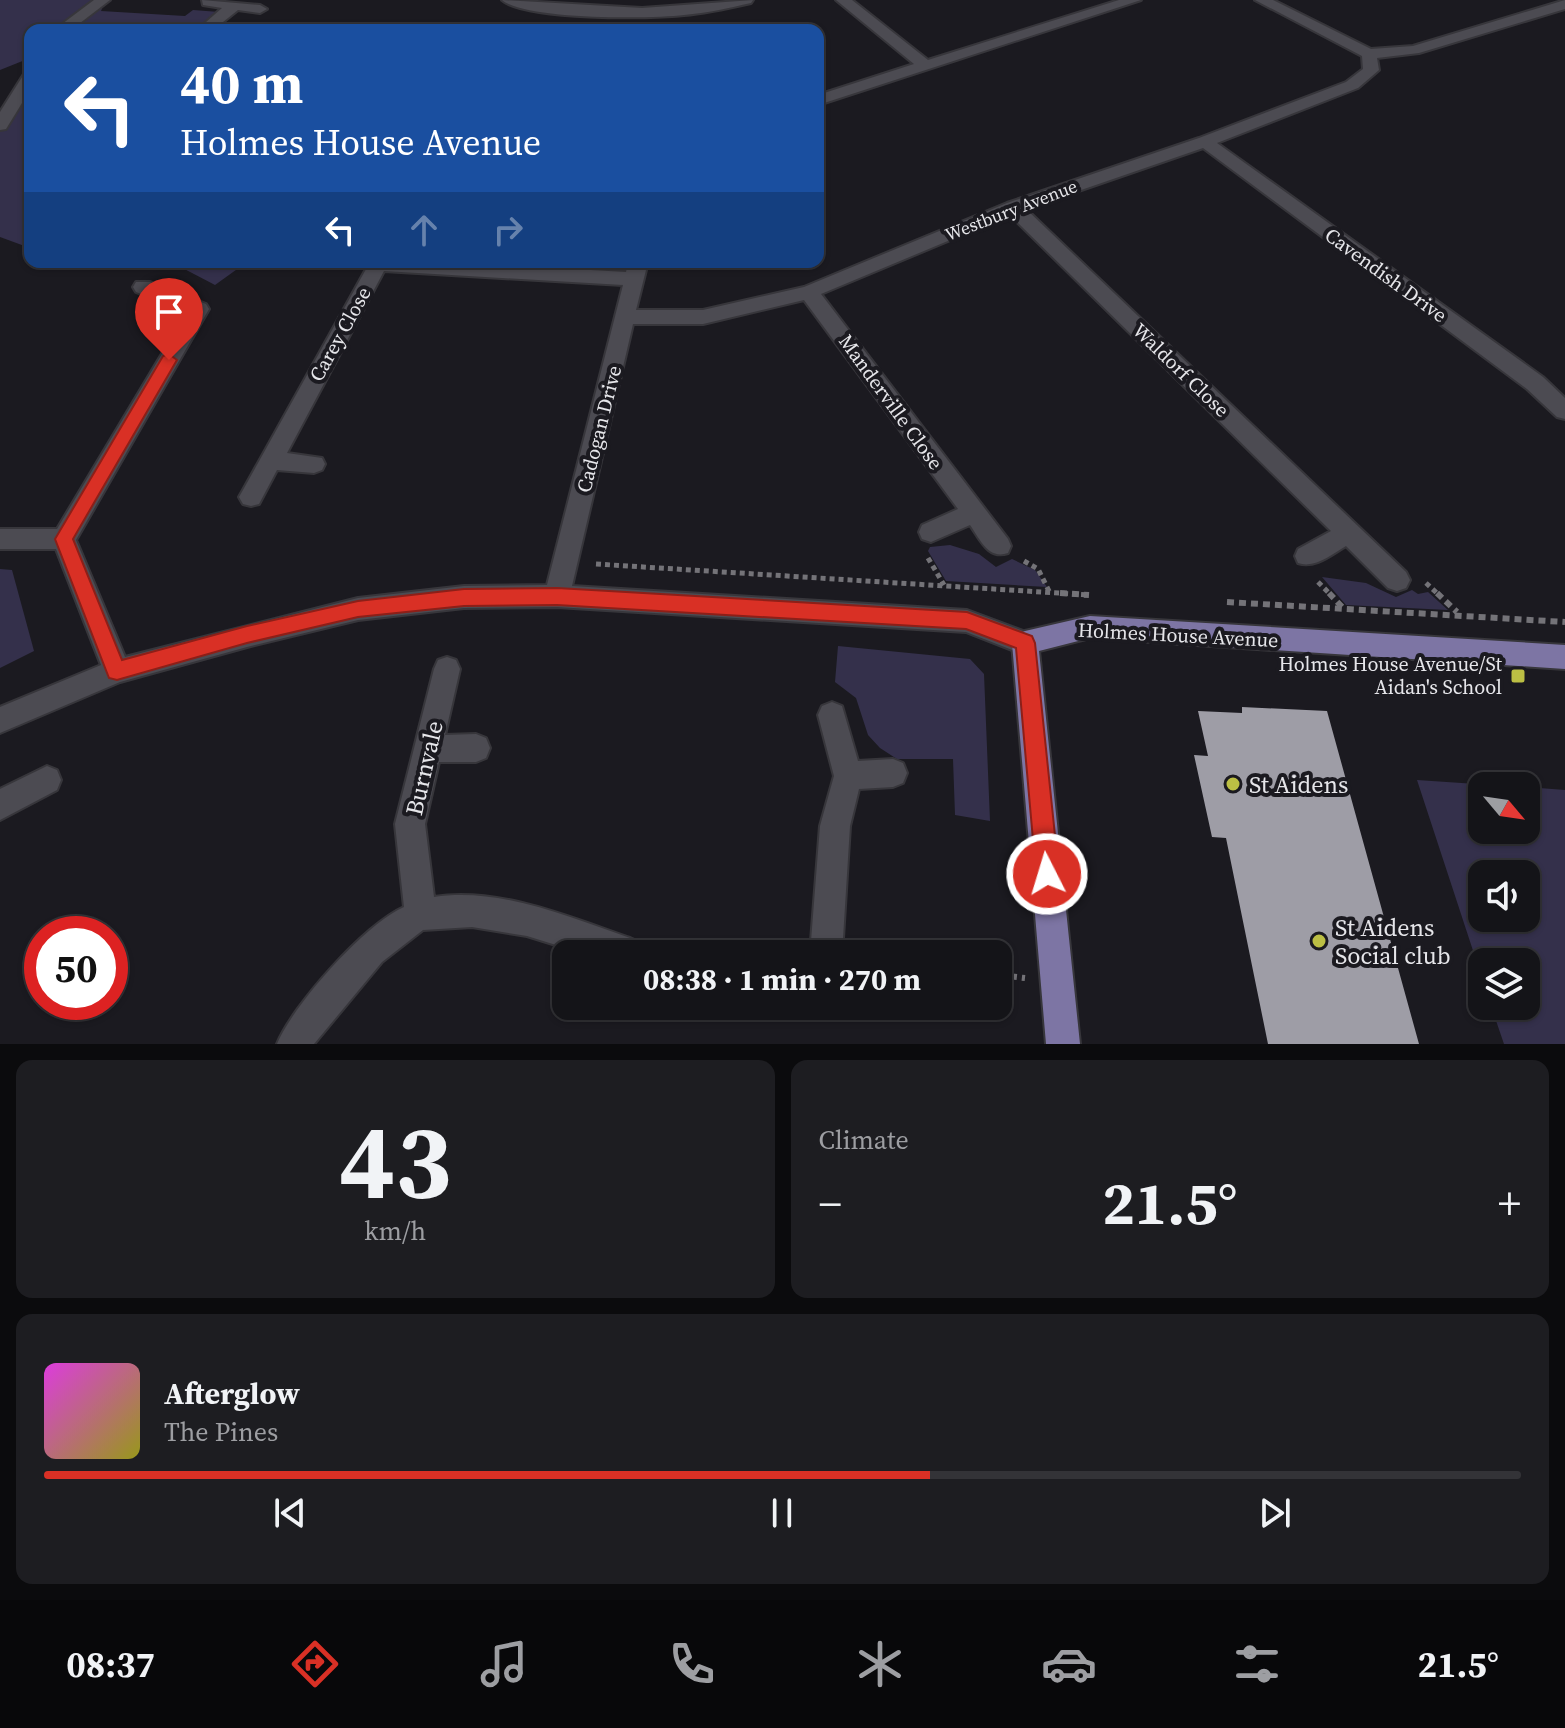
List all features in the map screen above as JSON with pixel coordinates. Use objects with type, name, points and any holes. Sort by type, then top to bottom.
[{"type":"main road","name":"Holmes House Avenue","points":[[1025,643],[1090,627],[1565,657]]},
{"type":"main road","points":[[1025,643],[1063,1044]]},
{"type":"street","points":[[69,24],[103,0]]},
{"type":"street","points":[[509,0],[532,6],[651,15],[702,12],[746,0]]},
{"type":"street","points":[[843,0],[926,66]]},
{"type":"street","points":[[824,98],[1134,0]]},
{"type":"street","points":[[1262,0],[1369,54],[1414,50],[1565,4]]},
{"type":"street","points":[[208,2],[260,9]]},
{"type":"street","points":[[212,24],[234,6]]},
{"type":"street","name":"Westbury Avenue","points":[[627,317],[703,317],[809,292],[1013,207],[1205,142],[1352,85],[1371,70],[1369,54]]},
{"type":"street","points":[[0,125],[24,87]]},
{"type":"street","name":"Cavendish Drive","points":[[1205,142],[1562,403]]},
{"type":"street","name":"Waldorf Close","points":[[1013,207],[1397,580]]},
{"type":"street","name":"Carey Close","points":[[251,497],[376,268]]},
{"type":"street","name":"Carey Close","points":[[549,268],[635,270]]},
{"type":"street","name":"Cadogan Drive","points":[[557,596],[627,317],[635,270]]},
{"type":"street","points":[[64,539],[199,309],[143,287]]},
{"type":"street","name":"Manderville Close","points":[[809,292],[999,546]]},
{"type":"street","points":[[271,461],[314,464]]},
{"type":"street","points":[[931,532],[973,513]]},
{"type":"street","points":[[1307,556],[1349,533]]},
{"type":"street","points":[[0,539],[64,539]]},
{"type":"street","points":[[64,539],[117,671]]},
{"type":"street","points":[[0,720],[117,671],[247,635],[358,609],[464,597],[557,596],[967,621],[1025,643]]},
{"type":"street","name":"Burnvale","points":[[420,915],[410,824],[447,669]]},
{"type":"street","points":[[827,940],[835,826],[848,776],[832,715]]},
{"type":"street","points":[[428,749],[476,748]]},
{"type":"street","points":[[848,776],[893,773]]},
{"type":"street","points":[[0,805],[47,780]]},
{"type":"street","points":[[294,1044],[325,1002],[374,947],[420,915],[467,910],[510,918],[583,940]]},
{"type":"path","points":[[999,546],[1038,569],[1050,593]]},
{"type":"path","points":[[566,562],[1096,596]]},
{"type":"path","points":[[1220,602],[1565,622]]},
{"type":"shaded area","points":[[0,0],[111,0],[104,4],[101,11],[185,16],[193,10],[219,12],[203,24],[24,24],[24,60],[0,70]]},
{"type":"shaded area","points":[[24,87],[24,246],[0,237],[0,125]]},
{"type":"shaded area","points":[[182,268],[239,268],[215,285]]},
{"type":"shaded area","points":[[950,545],[979,554],[996,567],[1012,559],[1035,570],[1047,587],[946,581],[928,551],[930,547]]},
{"type":"shaded area","points":[[0,569],[12,570],[34,651],[0,668]]},
{"type":"shaded area","points":[[1322,577],[1366,583],[1396,597],[1412,590],[1418,594],[1428,592],[1448,610],[1346,605]]},
{"type":"shaded area","points":[[838,646],[970,659],[984,674],[990,821],[955,815],[953,759],[897,759],[868,735],[856,698],[835,682]]},
{"type":"shaded area","points":[[1417,780],[1468,783],[1468,844],[1540,844],[1540,788],[1565,790],[1565,1044],[1504,1044],[1496,1020],[1540,1020],[1540,948],[1472,948]]},
{"type":"building","name":"St Aidens Social club","points":[[1242,707],[1327,711],[1419,1044],[1268,1044],[1226,838],[1212,837],[1194,755],[1208,756],[1198,711],[1242,713]]},
{"type":"place","name":"Holmes House Avenue/St Aidan's School","points":[[1518,676]]},
{"type":"place","name":"St Aidens","points":[[1233,784]]},
{"type":"place","name":"St Aidens Social club","points":[[1319,941]]},
{"type":"route","points":[[169,360],[64,539],[117,671],[247,635],[358,609],[464,597],[557,596],[967,621],[1025,643],[1047,874]]}]
